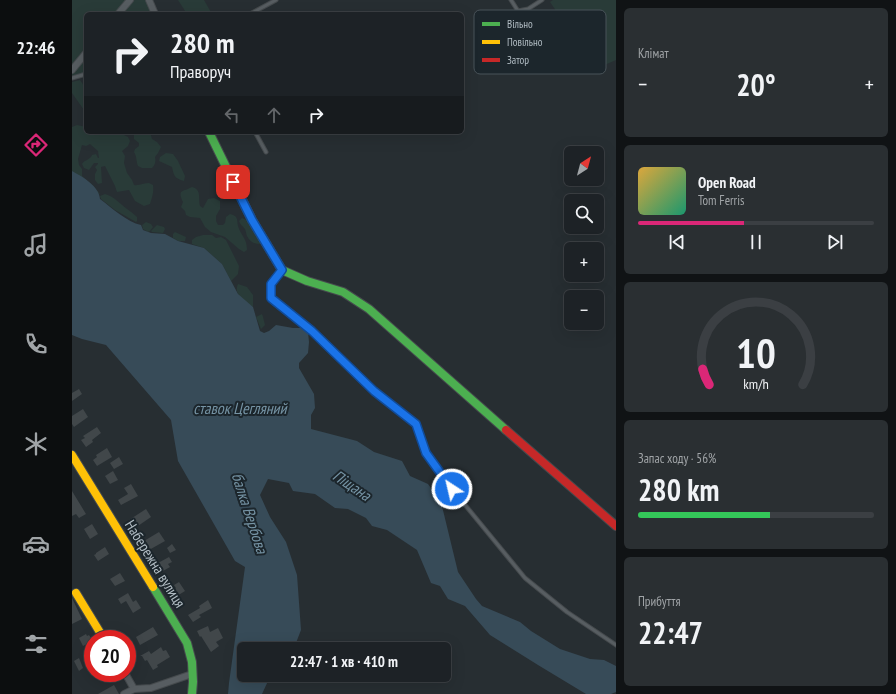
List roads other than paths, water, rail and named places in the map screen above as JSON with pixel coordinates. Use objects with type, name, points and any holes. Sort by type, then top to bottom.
[{"type":"street","points":[[120,12],[130,0]]},
{"type":"street","points":[[149,0],[154,12]]},
{"type":"street","points":[[72,70],[84,55]]},
{"type":"street","points":[[210,134],[252,220],[282,270],[307,281],[343,292],[369,309],[616,526]]},
{"type":"street","name":"Набережна вулиця","points":[[72,456],[187,643],[192,662],[192,694]]},
{"type":"street","points":[[76,593],[99,630]]},
{"type":"street","points":[[124,694],[134,689],[151,688],[192,674]]},
{"type":"street","points":[[130,682],[134,689]]},
{"type":"lane","points":[[254,12],[276,0]]},
{"type":"lane","points":[[511,0],[517,10]]},
{"type":"lane","points":[[523,10],[528,9],[542,0]]},
{"type":"lane","points":[[72,78],[84,75]]},
{"type":"lane","points":[[256,134],[266,152]]},
{"type":"lane","points":[[282,270],[271,284],[271,298],[312,331],[374,391],[416,424],[426,453],[452,489],[525,578],[567,612],[616,645]]},
{"type":"water","name":"ставок Цегляний","points":[[72,171],[94,186],[100,199],[125,218],[141,225],[143,230],[151,233],[165,234],[178,241],[204,248],[222,264],[238,294],[253,307],[260,331],[264,333],[276,325],[303,328],[308,332],[308,353],[299,363],[299,368],[314,394],[315,408],[311,415],[311,429],[357,441],[374,452],[402,461],[410,476],[428,484],[441,502],[458,572],[482,606],[520,622],[531,631],[560,649],[590,659],[604,660],[616,666],[616,692],[611,694],[586,694],[490,635],[465,606],[448,599],[440,586],[431,583],[417,550],[387,530],[372,526],[366,518],[348,509],[335,508],[315,494],[293,491],[289,483],[268,479],[260,495],[270,517],[286,542],[297,575],[301,630],[296,642],[237,642],[237,682],[268,682],[262,694],[228,694],[245,567],[235,561],[178,461],[171,420],[106,345],[72,335]]},
{"type":"water label","name":"Піщана","points":[[352,485]]},
{"type":"water label","name":"балка Вербова","points":[[250,513]]}]
